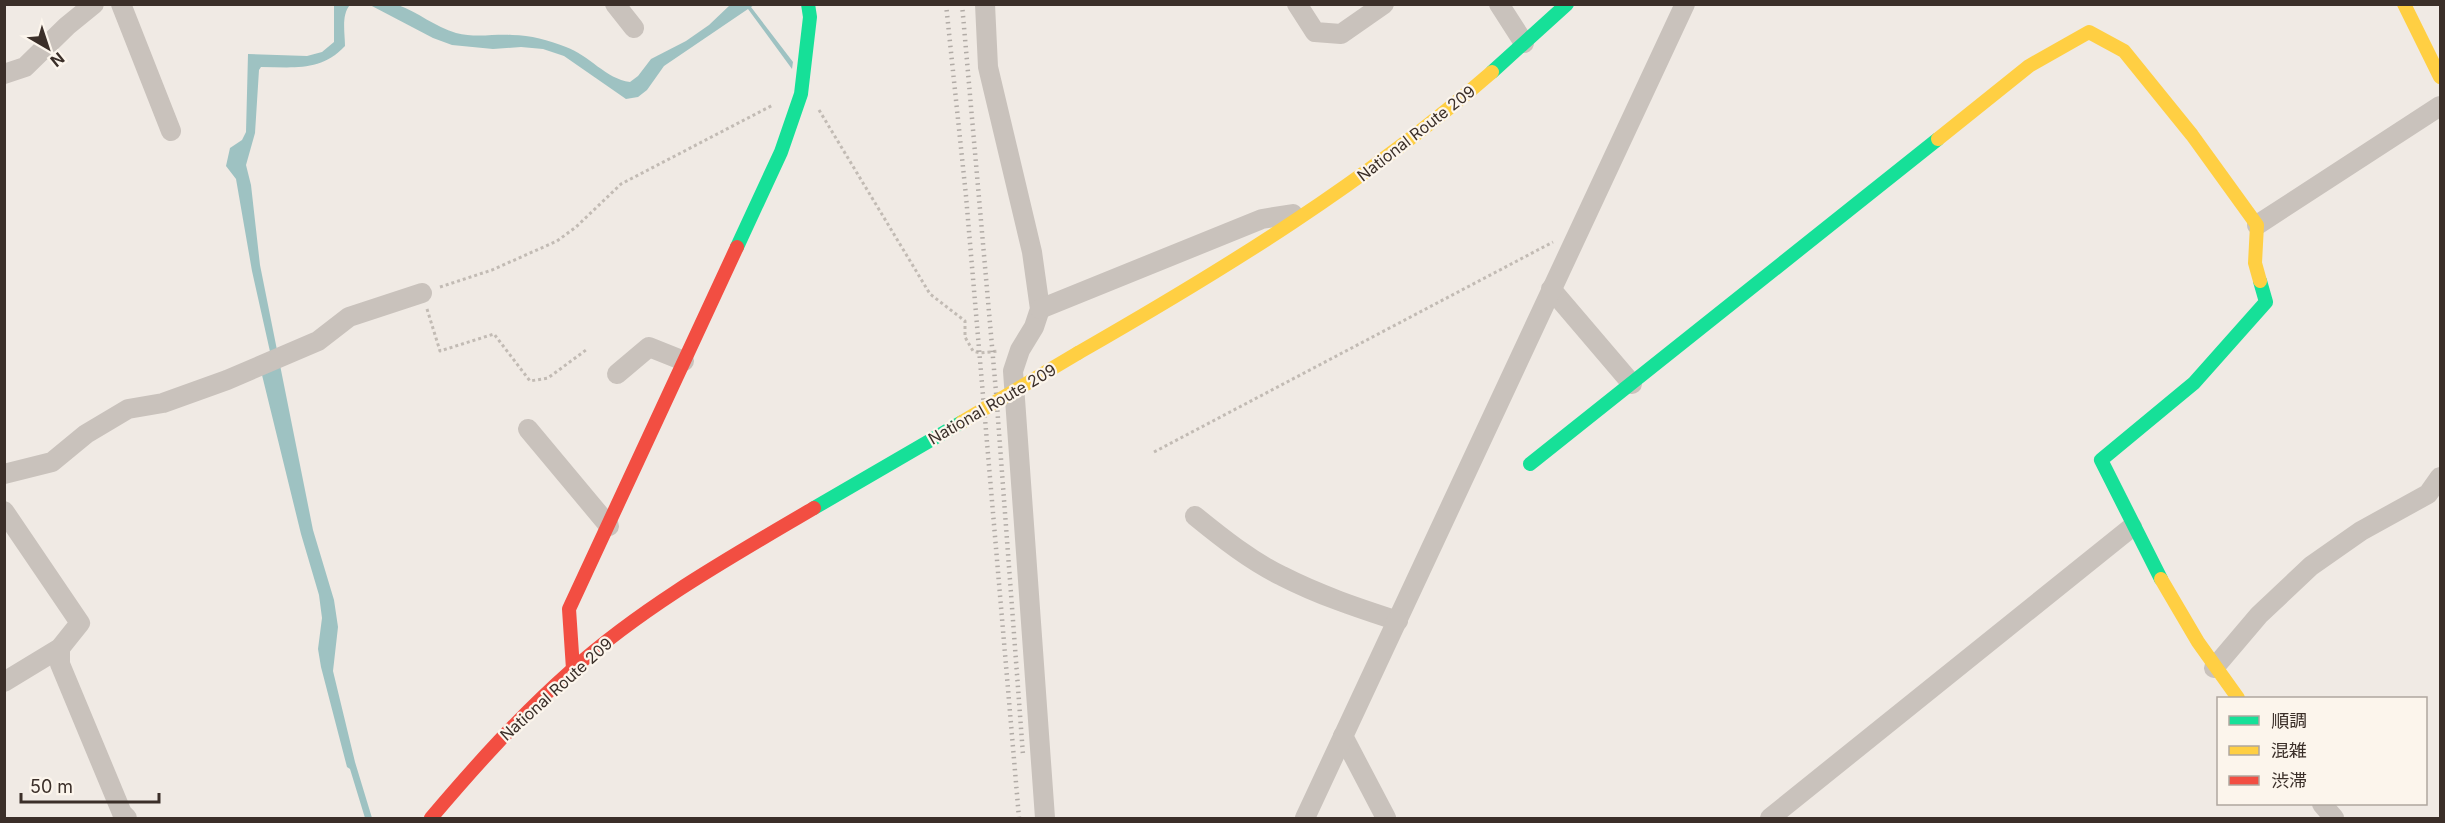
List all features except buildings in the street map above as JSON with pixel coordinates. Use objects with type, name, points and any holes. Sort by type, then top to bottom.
[{"type":"main road","points":[[573,669],[569,609],[781,152],[801,94],[810,17],[808,4]]},
{"type":"main road","name":"National Route 209","points":[[431,819],[494,744],[573,669],[640,617],[710,569],[1190,289],[1308,212],[1385,160],[1567,4]]},
{"type":"main road","points":[[2404,4],[2440,77]]},
{"type":"main road","points":[[1530,464],[2029,66],[2089,32],[2124,51],[2192,135],[2257,225],[2255,263],[2266,302],[2194,383],[2101,460],[2132,527],[2176,608],[2214,668],[2236,697]]},
{"type":"street","points":[[4,74],[25,67],[67,26],[94,4]]},
{"type":"street","points":[[121,4],[171,131]]},
{"type":"street","points":[[615,4],[634,28]]},
{"type":"street","points":[[985,4],[988,66],[1032,252],[1040,309],[1034,327],[1020,350],[1013,371],[1045,819]]},
{"type":"street","points":[[1297,4],[1315,32],[1341,34],[1384,4]]},
{"type":"street","points":[[1499,4],[1524,43]]},
{"type":"street","points":[[1305,819],[1685,4]]},
{"type":"street","points":[[2257,225],[2440,106]]},
{"type":"street","points":[[1040,309],[1262,219],[1308,212]]},
{"type":"street","points":[[1551,289],[1632,384]]},
{"type":"street","points":[[4,474],[52,462],[86,434],[128,409],[163,403],[227,380],[318,342],[349,318],[422,293]]},
{"type":"street","points":[[617,374],[649,347],[684,361]]},
{"type":"street","points":[[528,429],[609,526]]},
{"type":"street","points":[[2214,668],[2259,615],[2311,566],[2361,531],[2428,494],[2440,477]]},
{"type":"street","points":[[4,512],[80,623],[60,648],[4,682]]},
{"type":"street","points":[[1195,516],[1221,537],[1280,575],[1337,601],[1398,621]]},
{"type":"street","points":[[1770,819],[2132,527]]},
{"type":"street","points":[[60,648],[60,664],[127,819]]},
{"type":"street","points":[[1343,736],[1386,819]]},
{"type":"street","points":[[2323,805],[2334,819]]},
{"type":"path","points":[[586,350],[548,378],[530,381],[494,334],[440,351],[422,293],[492,270],[557,241],[576,227],[621,184],[785,99],[801,94],[816,103],[930,294],[965,321],[964,337],[973,351],[980,353],[1020,350]]},
{"type":"path","points":[[1154,452],[1580,228]]},
{"type":"water","points":[[334,5],[350,5],[344,19],[345,46],[336,54],[316,64],[295,67],[261,67],[259,70],[255,133],[246,165],[251,185],[260,265],[313,530],[334,600],[338,627],[333,671],[355,762],[372,818],[365,818],[350,769],[347,767],[321,667],[318,649],[322,618],[319,595],[301,534],[262,375],[273,365],[252,271],[236,179],[226,166],[230,148],[242,140],[246,132],[248,54],[307,56],[322,52],[334,42]]},
{"type":"water","points":[[370,5],[398,5],[456,33],[477,36],[519,35],[546,40],[574,51],[613,76],[630,82],[638,76],[651,59],[686,41],[709,25],[730,5],[754,5],[751,7],[793,62],[792,69],[748,9],[664,66],[647,90],[638,97],[626,99],[564,56],[543,49],[521,47],[493,49],[452,45],[433,38]]},
{"type":"railway","points":[[946,4],[966,196],[1019,818]]},
{"type":"railway","points":[[962,4],[996,392],[1023,755]]},
{"type":"traffic: fast","points":[[737,247],[781,152],[801,94],[810,17],[808,4]]},
{"type":"traffic: fast","points":[[1492,72],[1567,4]]},
{"type":"traffic: fast","points":[[1530,464],[1938,139]]},
{"type":"traffic: fast","points":[[2161,579],[2101,460],[2194,383],[2266,302],[2260,281]]},
{"type":"traffic: fast","points":[[814,508],[962,422]]},
{"type":"traffic: slow","points":[[2404,4],[2440,77]]},
{"type":"traffic: slow","points":[[1938,139],[2029,66],[2089,32],[2124,51],[2192,135],[2257,225],[2255,263],[2260,281]]},
{"type":"traffic: slow","points":[[1078,353],[1186,290],[1292,223],[1395,151],[1492,72]]},
{"type":"traffic: slow","points":[[962,422],[1078,353]]},
{"type":"traffic: slow","points":[[2161,579],[2198,642],[2237,697]]},
{"type":"traffic: jam","points":[[573,669],[569,609],[737,247]]},
{"type":"traffic: jam","points":[[431,818],[516,723],[600,646],[689,583],[814,508]]}]
